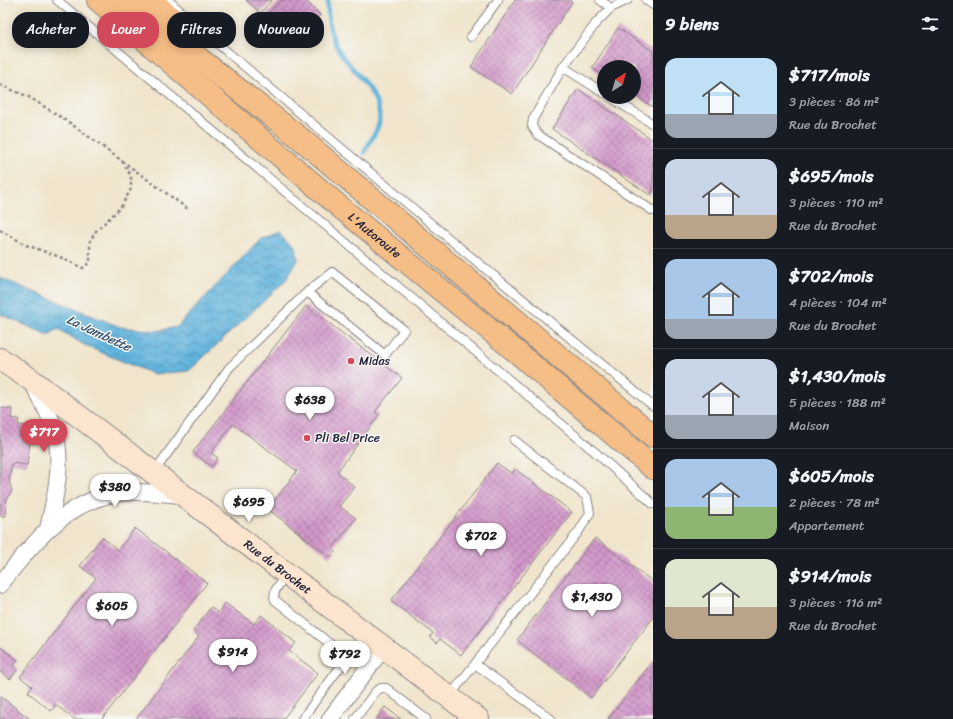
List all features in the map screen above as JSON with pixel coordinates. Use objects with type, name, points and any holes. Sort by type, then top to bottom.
[{"type":"highway","points":[[151,0],[301,139]]},
{"type":"highway","name":"L'Autoroute","points":[[106,1],[301,139],[653,436]]},
{"type":"highway","name":"L'Autoroute","points":[[106,1],[340,207],[513,349],[653,468]]},
{"type":"highway","points":[[520,325],[653,426]]},
{"type":"highway","points":[[513,349],[653,482]]},
{"type":"main road","name":"Rue du Brochet","points":[[0,359],[30,379],[478,719]]},
{"type":"street","points":[[30,379],[50,418],[57,444],[59,469],[48,529]]},
{"type":"street","points":[[0,585],[7,570],[48,529],[76,509],[108,495],[130,492],[184,495]]},
{"type":"street","points":[[330,719],[383,648]]},
{"type":"lane","points":[[58,0],[583,442],[653,504]]},
{"type":"lane","points":[[168,0],[206,34],[459,247],[653,406]]},
{"type":"lane","points":[[472,37],[498,0]]},
{"type":"lane","points":[[600,0],[612,8]]},
{"type":"lane","points":[[628,0],[612,8],[597,22],[563,67],[532,119],[532,126],[537,134],[653,211]]},
{"type":"lane","points":[[646,0],[653,5]]},
{"type":"lane","points":[[563,67],[597,89]]},
{"type":"lane","points":[[621,104],[653,124]]},
{"type":"lane","points":[[153,472],[229,368],[307,292],[332,272],[404,330],[385,355],[307,292]]},
{"type":"lane","points":[[449,697],[579,531],[590,513],[586,497],[514,440]]},
{"type":"lane","points":[[288,574],[275,591],[273,597],[275,600],[344,655],[346,659],[302,719]]},
{"type":"lane","points":[[475,664],[551,719]]},
{"type":"lane","points":[[355,719],[376,691],[381,688],[386,688],[426,719]]},
{"type":"path","points":[[0,85],[29,97],[47,108],[122,160],[188,209]]},
{"type":"path","points":[[0,230],[26,245],[60,257],[83,268],[90,262],[90,241],[96,231],[120,207],[131,189],[131,176],[122,160]]},
{"type":"water","points":[[281,230],[296,246],[298,260],[286,280],[189,371],[153,374],[86,346],[58,329],[48,335],[0,314],[0,278],[120,327],[157,331],[177,327],[261,238]]},
{"type":"building","points":[[246,0],[272,0],[261,12],[259,12]]},
{"type":"building","points":[[281,0],[305,0],[317,12],[269,12]]},
{"type":"building","points":[[515,0],[569,0],[572,2],[512,94],[471,67]]},
{"type":"building","points":[[618,28],[653,51],[653,107],[641,99],[641,60],[597,60]]},
{"type":"building","points":[[597,60],[597,71],[592,68]]},
{"type":"building","points":[[578,89],[597,102],[597,104],[600,104],[653,140],[653,191],[650,195],[552,129]]},
{"type":"building","name":"Pli Bel Price","points":[[306,306],[402,378],[375,412],[379,415],[337,472],[355,487],[339,506],[356,518],[332,549],[335,552],[330,557],[268,509],[297,471],[233,424],[211,453],[218,458],[212,467],[193,452]]},
{"type":"building","points":[[0,408],[12,409],[11,418],[19,419],[18,425],[29,426],[31,435],[27,465],[12,463],[9,481],[12,491],[7,498],[5,516],[0,516]]},
{"type":"building","points":[[497,463],[512,474],[515,469],[572,512],[461,655],[440,639],[437,643],[430,637],[433,633],[391,601]]},
{"type":"building","points":[[135,528],[207,583],[102,719],[74,719],[56,705],[51,711],[28,692],[32,686],[20,677],[96,578],[80,566],[102,537],[118,550]]},
{"type":"building","points":[[595,538],[653,582],[653,618],[591,698],[517,640]]},
{"type":"building","points":[[225,603],[254,624],[261,615],[296,643],[289,651],[318,673],[283,719],[136,719],[199,636],[193,631],[211,607],[218,613]]},
{"type":"building","points":[[0,647],[18,660],[13,666],[18,669],[10,679],[0,671]]},
{"type":"building","points":[[653,661],[653,719],[608,719]]},
{"type":"building","points":[[0,696],[30,719],[0,719]]},
{"type":"building","points":[[385,707],[401,719],[376,719]]},
{"type":"waterway","name":"La Jambette","points":[[328,0],[328,14],[334,40],[340,52],[366,85],[377,104],[379,114],[378,127],[364,153]]},
{"type":"place","name":"Midas","points":[[351,361]]},
{"type":"place","name":"Pli Bel Price","points":[[307,438]]}]
